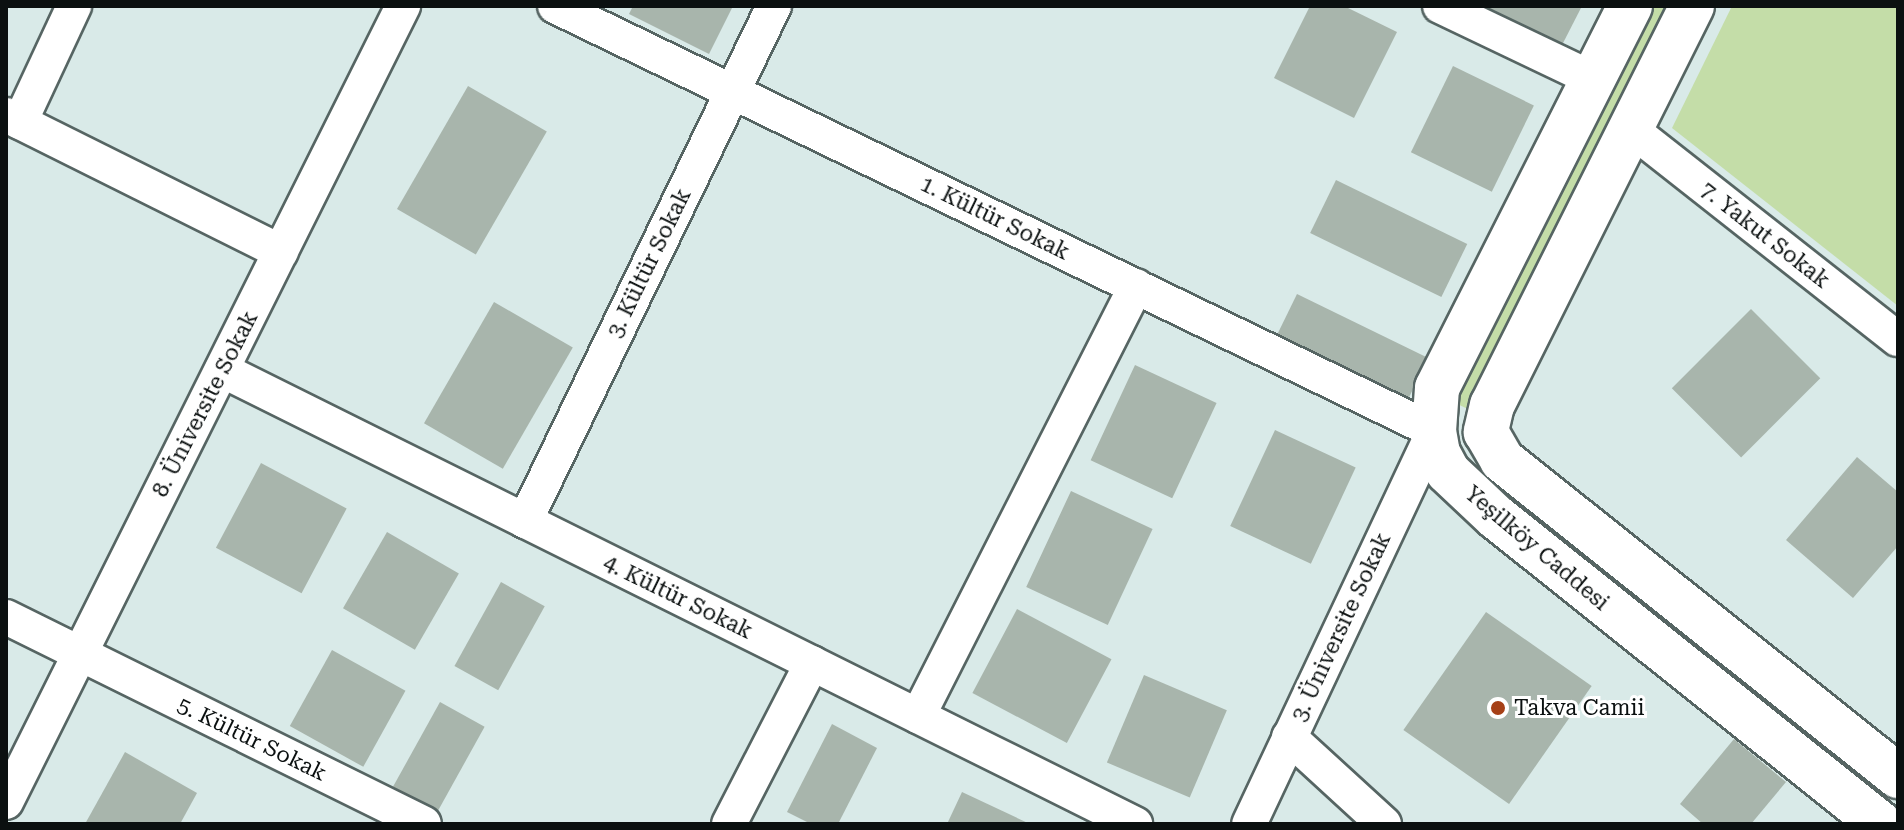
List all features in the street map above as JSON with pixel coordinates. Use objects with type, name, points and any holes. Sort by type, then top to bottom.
[{"type":"street","points":[[74,6],[13,119],[281,252]]},
{"type":"street","name":"8. Üniversite Sokak","points":[[6,802],[403,6]]},
{"type":"street","name":"1. Kültür Sokak","points":[[555,6],[1434,431]]},
{"type":"street","name":"3. Kültür Sokak","points":[[525,521],[774,6]]},
{"type":"street","points":[[1440,6],[1595,80]]},
{"type":"street","name":"Yeşilköy Caddesi","points":[[1630,6],[1437,388],[1434,431],[1438,453],[1448,472],[1496,517],[1880,824]]},
{"type":"street","points":[[1434,431],[1486,432],[1492,405],[1692,6]]},
{"type":"street","name":"7. Yakut Sokak","points":[[1632,130],[1898,339]]},
{"type":"street","points":[[918,716],[1136,286]]},
{"type":"street","name":"4. Kültür Sokak","points":[[222,370],[1135,824]]},
{"type":"street","name":"3. Üniversite Sokak","points":[[1249,824],[1434,431]]},
{"type":"street","name":"Yeşilköy Caddesi","points":[[1486,432],[1502,460],[1898,776]]},
{"type":"street","name":"5. Kültür Sokak","points":[[6,617],[424,824]]},
{"type":"street","points":[[729,824],[812,663]]},
{"type":"street","points":[[1289,737],[1384,824]]},
{"type":"green space","points":[[1648,6],[1670,6],[1468,409],[1455,403]]},
{"type":"green space","points":[[1732,6],[1898,6],[1898,306],[1672,128]]},
{"type":"green space","points":[[1496,481],[1895,804],[1888,814],[1488,490]]},
{"type":"building","points":[[633,6],[733,6],[709,54],[629,14]]},
{"type":"building","points":[[1310,6],[1344,6],[1397,32],[1354,118],[1274,78]]},
{"type":"building","points":[[1481,6],[1582,6],[1561,47]]},
{"type":"building","points":[[1453,66],[1534,105],[1492,192],[1411,152]]},
{"type":"building","points":[[468,86],[547,132],[476,254],[397,209]]},
{"type":"building","points":[[1336,180],[1467,244],[1441,297],[1310,233]]},
{"type":"building","points":[[1297,294],[1428,358],[1402,411],[1271,347]]},
{"type":"building","points":[[494,302],[573,348],[503,469],[424,423]]},
{"type":"building","points":[[1751,309],[1820,378],[1741,457],[1672,388]]},
{"type":"building","points":[[1135,365],[1217,403],[1172,498],[1091,460]]},
{"type":"building","points":[[1275,430],[1356,468],[1311,564],[1230,526]]},
{"type":"building","points":[[1857,457],[1898,492],[1898,546],[1853,598],[1786,540]]},
{"type":"building","points":[[261,463],[347,509],[302,593],[216,548]]},
{"type":"building","points":[[1071,491],[1153,529],[1108,625],[1026,587]]},
{"type":"building","points":[[387,532],[459,574],[415,650],[343,608]]},
{"type":"building","points":[[501,582],[545,606],[498,690],[454,666]]},
{"type":"building","points":[[1017,609],[1111,659],[1067,743],[972,693]]},
{"type":"building","name":"Takva Camii","points":[[1486,612],[1592,686],[1509,804],[1403,730]]},
{"type":"building","points":[[332,650],[405,691],[363,767],[290,726]]},
{"type":"building","points":[[1144,675],[1227,710],[1190,798],[1107,762]]},
{"type":"building","points":[[440,702],[485,727],[438,812],[393,787]]},
{"type":"building","points":[[832,724],[877,748],[838,824],[811,824],[787,812]]},
{"type":"building","points":[[1734,739],[1786,782],[1751,824],[1703,824],[1680,804]]},
{"type":"building","points":[[125,752],[197,793],[180,824],[85,824]]},
{"type":"building","points":[[962,792],[1030,824],[947,824]]},
{"type":"place","name":"Takva Camii","points":[[1498,708]]}]
